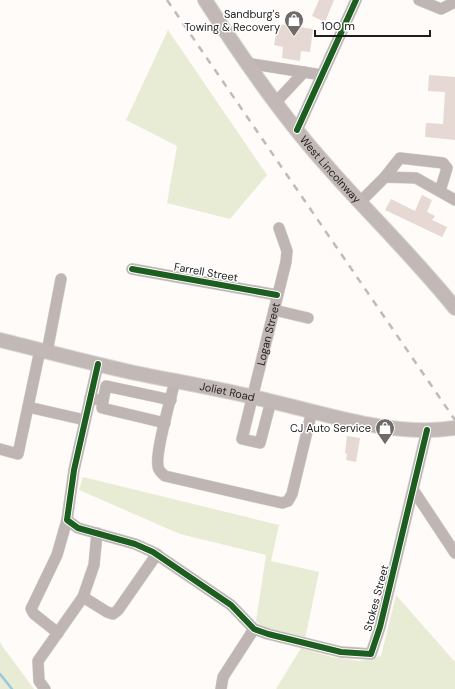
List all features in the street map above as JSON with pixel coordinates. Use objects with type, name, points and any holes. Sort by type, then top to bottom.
[{"type":"main road","name":"West Lincolnway","points":[[205,0],[246,63],[296,130],[437,286],[455,308]]},
{"type":"main road","name":"Joliet Road","points":[[0,340],[98,364],[312,410],[372,425],[400,430],[434,430],[455,428]]},
{"type":"street","points":[[296,130],[356,0]]},
{"type":"street","points":[[418,0],[441,9],[451,4],[453,0]]},
{"type":"street","points":[[246,63],[322,75]]},
{"type":"street","points":[[275,103],[304,72]]},
{"type":"street","points":[[360,202],[385,177],[400,158],[445,164],[446,171],[440,191]]},
{"type":"street","points":[[385,177],[416,178],[455,200]]},
{"type":"street","name":"Logan Street","points":[[271,401],[260,443],[242,439],[287,251],[279,228]]},
{"type":"street","name":"Farrell Street","points":[[132,269],[277,295]]},
{"type":"street","points":[[0,450],[18,454],[28,407],[44,351],[61,279]]},
{"type":"street","points":[[274,310],[308,318]]},
{"type":"street","points":[[58,633],[34,614],[31,609],[32,602],[57,555],[67,520],[74,470],[98,364]]},
{"type":"street","points":[[175,381],[157,466],[160,471],[165,476],[282,503],[288,502],[292,494],[312,410]]},
{"type":"street","points":[[165,423],[102,408],[106,386],[170,400]]},
{"type":"street","points":[[90,398],[103,401]]},
{"type":"street","points":[[28,407],[85,420]]},
{"type":"street","name":"Stokes Street","points":[[254,629],[268,634],[341,652],[371,654],[380,626],[414,491],[434,430]]},
{"type":"street","points":[[414,491],[455,553]]},
{"type":"street","points":[[67,520],[78,528],[135,544],[157,554],[231,605],[254,629],[223,677],[221,689]]},
{"type":"street","points":[[45,689],[39,681],[38,661],[83,597],[94,565],[98,534]]},
{"type":"street","points":[[83,597],[107,612],[113,614],[118,610],[157,554]]},
{"type":"green space","points":[[168,30],[267,175],[230,219],[167,203],[177,146],[126,120]]},
{"type":"green space","points":[[83,477],[279,525],[271,561],[319,572],[305,639],[266,629],[256,621],[266,555],[180,534],[79,490]]},
{"type":"green space","points":[[396,595],[455,662],[455,689],[276,689],[301,648],[332,657],[360,661],[381,656]]},
{"type":"green space","points":[[0,642],[3,647],[34,689],[0,689]]},
{"type":"building","points":[[319,0],[334,0],[325,22],[312,16]]},
{"type":"building","name":"Sandburg's Towing & Recovery","points":[[278,24],[313,29],[310,52],[301,51],[300,61],[282,58],[283,47],[274,45]]},
{"type":"building","points":[[429,75],[455,77],[455,140],[425,137],[426,123],[443,124],[445,92],[428,91]]},
{"type":"building","points":[[422,195],[432,200],[427,212],[435,216],[432,220],[447,227],[442,237],[385,210],[391,199],[415,211]]},
{"type":"building","points":[[347,436],[360,438],[356,462],[346,460],[347,454],[345,453]]},
{"type":"waterway","points":[[0,674],[12,689]]},
{"type":"railway","points":[[167,0],[455,420]]},
{"type":"cycle path","points":[[297,130],[356,0]]},
{"type":"cycle path","points":[[132,269],[277,295]]},
{"type":"cycle path","points":[[98,364],[74,470],[67,520],[78,528],[135,544],[153,552],[231,605],[254,629],[268,634],[341,652],[371,654],[380,627],[427,430]]},
{"type":"place","name":"Sandburg's Towing & Recovery","points":[[294,37]]},
{"type":"place","name":"CJ Auto Service","points":[[385,445]]}]
